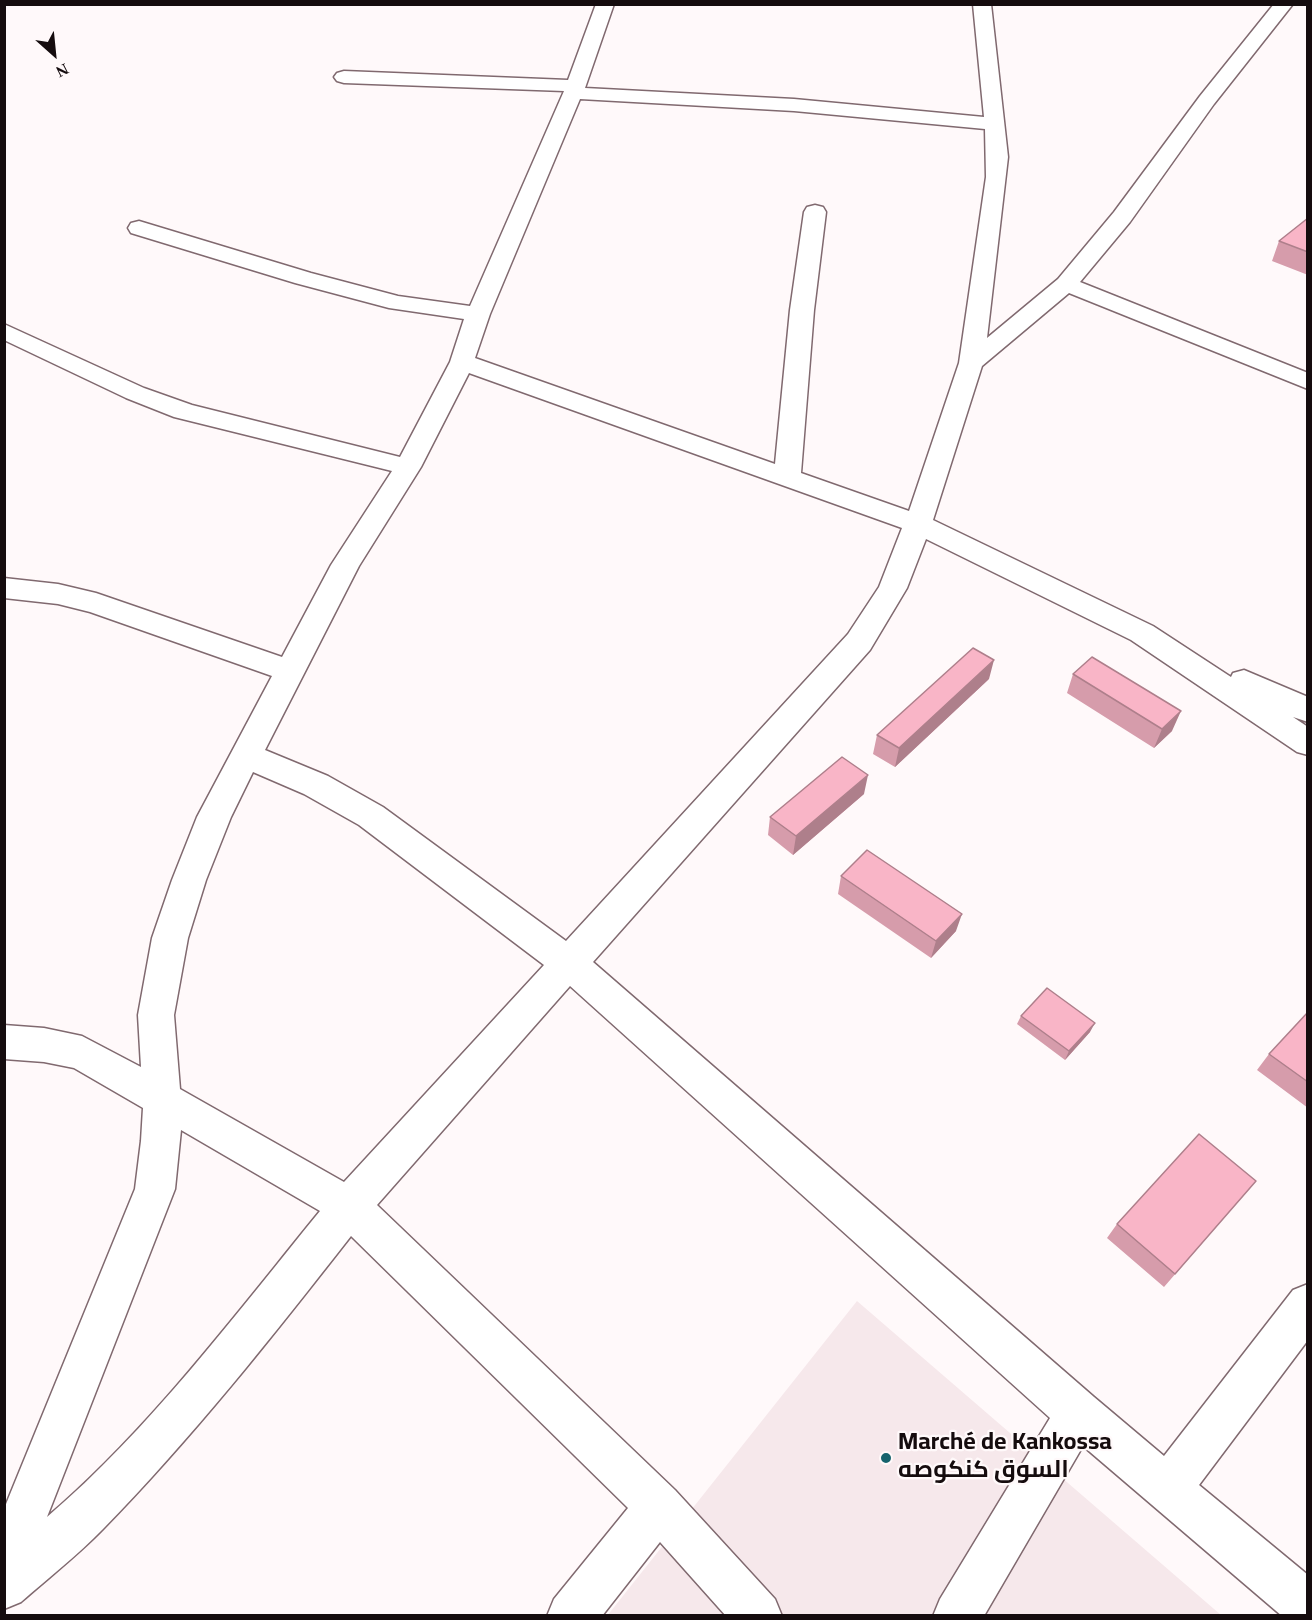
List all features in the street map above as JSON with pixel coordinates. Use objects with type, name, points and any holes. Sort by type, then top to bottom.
[{"type":"street","points":[[4,1568],[155,1189],[161,1141],[162,1101],[156,1015],[170,938],[214,817],[345,565],[408,467],[462,362],[478,314],[574,90],[606,4]]},
{"type":"street","points":[[4,1585],[86,1515],[165,1431],[225,1361],[349,1206],[859,642],[892,588],[918,524],[971,363],[998,157],[982,4]]},
{"type":"street","points":[[971,363],[1066,284],[1122,217],[1207,100],[1284,4]]},
{"type":"street","points":[[344,77],[794,105],[994,124]]},
{"type":"street","points":[[787,477],[802,310],[815,212]]},
{"type":"street","points":[[139,228],[303,278],[397,303],[478,314]]},
{"type":"street","points":[[1066,284],[1308,382]]},
{"type":"street","points":[[4,331],[135,393],[183,411],[408,467]]},
{"type":"street","points":[[462,362],[918,524],[1308,711]]},
{"type":"street","points":[[4,588],[58,594],[96,603],[291,671]]},
{"type":"street","points":[[1142,633],[1308,743]]},
{"type":"street","points":[[247,756],[316,785],[371,816],[569,963],[1078,1413],[1308,1606]]},
{"type":"street","points":[[4,1042],[44,1045],[82,1053],[162,1101],[349,1206],[659,1506],[758,1616]]},
{"type":"street","points":[[1168,1488],[1308,1305]]},
{"type":"street","points":[[957,1616],[1078,1413]]},
{"type":"street","points":[[571,1616],[659,1506]]},
{"type":"shaded area","name":"Marché de Kankossa السوق كنكوصه","points":[[857,1301],[1221,1615],[607,1616]]},
{"type":"building","points":[[1308,218],[1308,252],[1279,241]]},
{"type":"building","points":[[973,648],[994,660],[899,748],[877,735]]},
{"type":"building","points":[[1092,657],[1181,711],[1162,729],[1073,674]]},
{"type":"building","points":[[842,757],[868,775],[796,836],[770,817]]},
{"type":"building","points":[[867,850],[962,914],[936,941],[841,876]]},
{"type":"building","points":[[1047,988],[1095,1023],[1069,1051],[1021,1016]]},
{"type":"building","points":[[1308,1012],[1308,1082],[1269,1054]]},
{"type":"building","points":[[1199,1134],[1256,1181],[1175,1274],[1117,1224]]},
{"type":"place","name":"Marché de Kankossa السوق كنكوصه","points":[[886,1458]]}]
